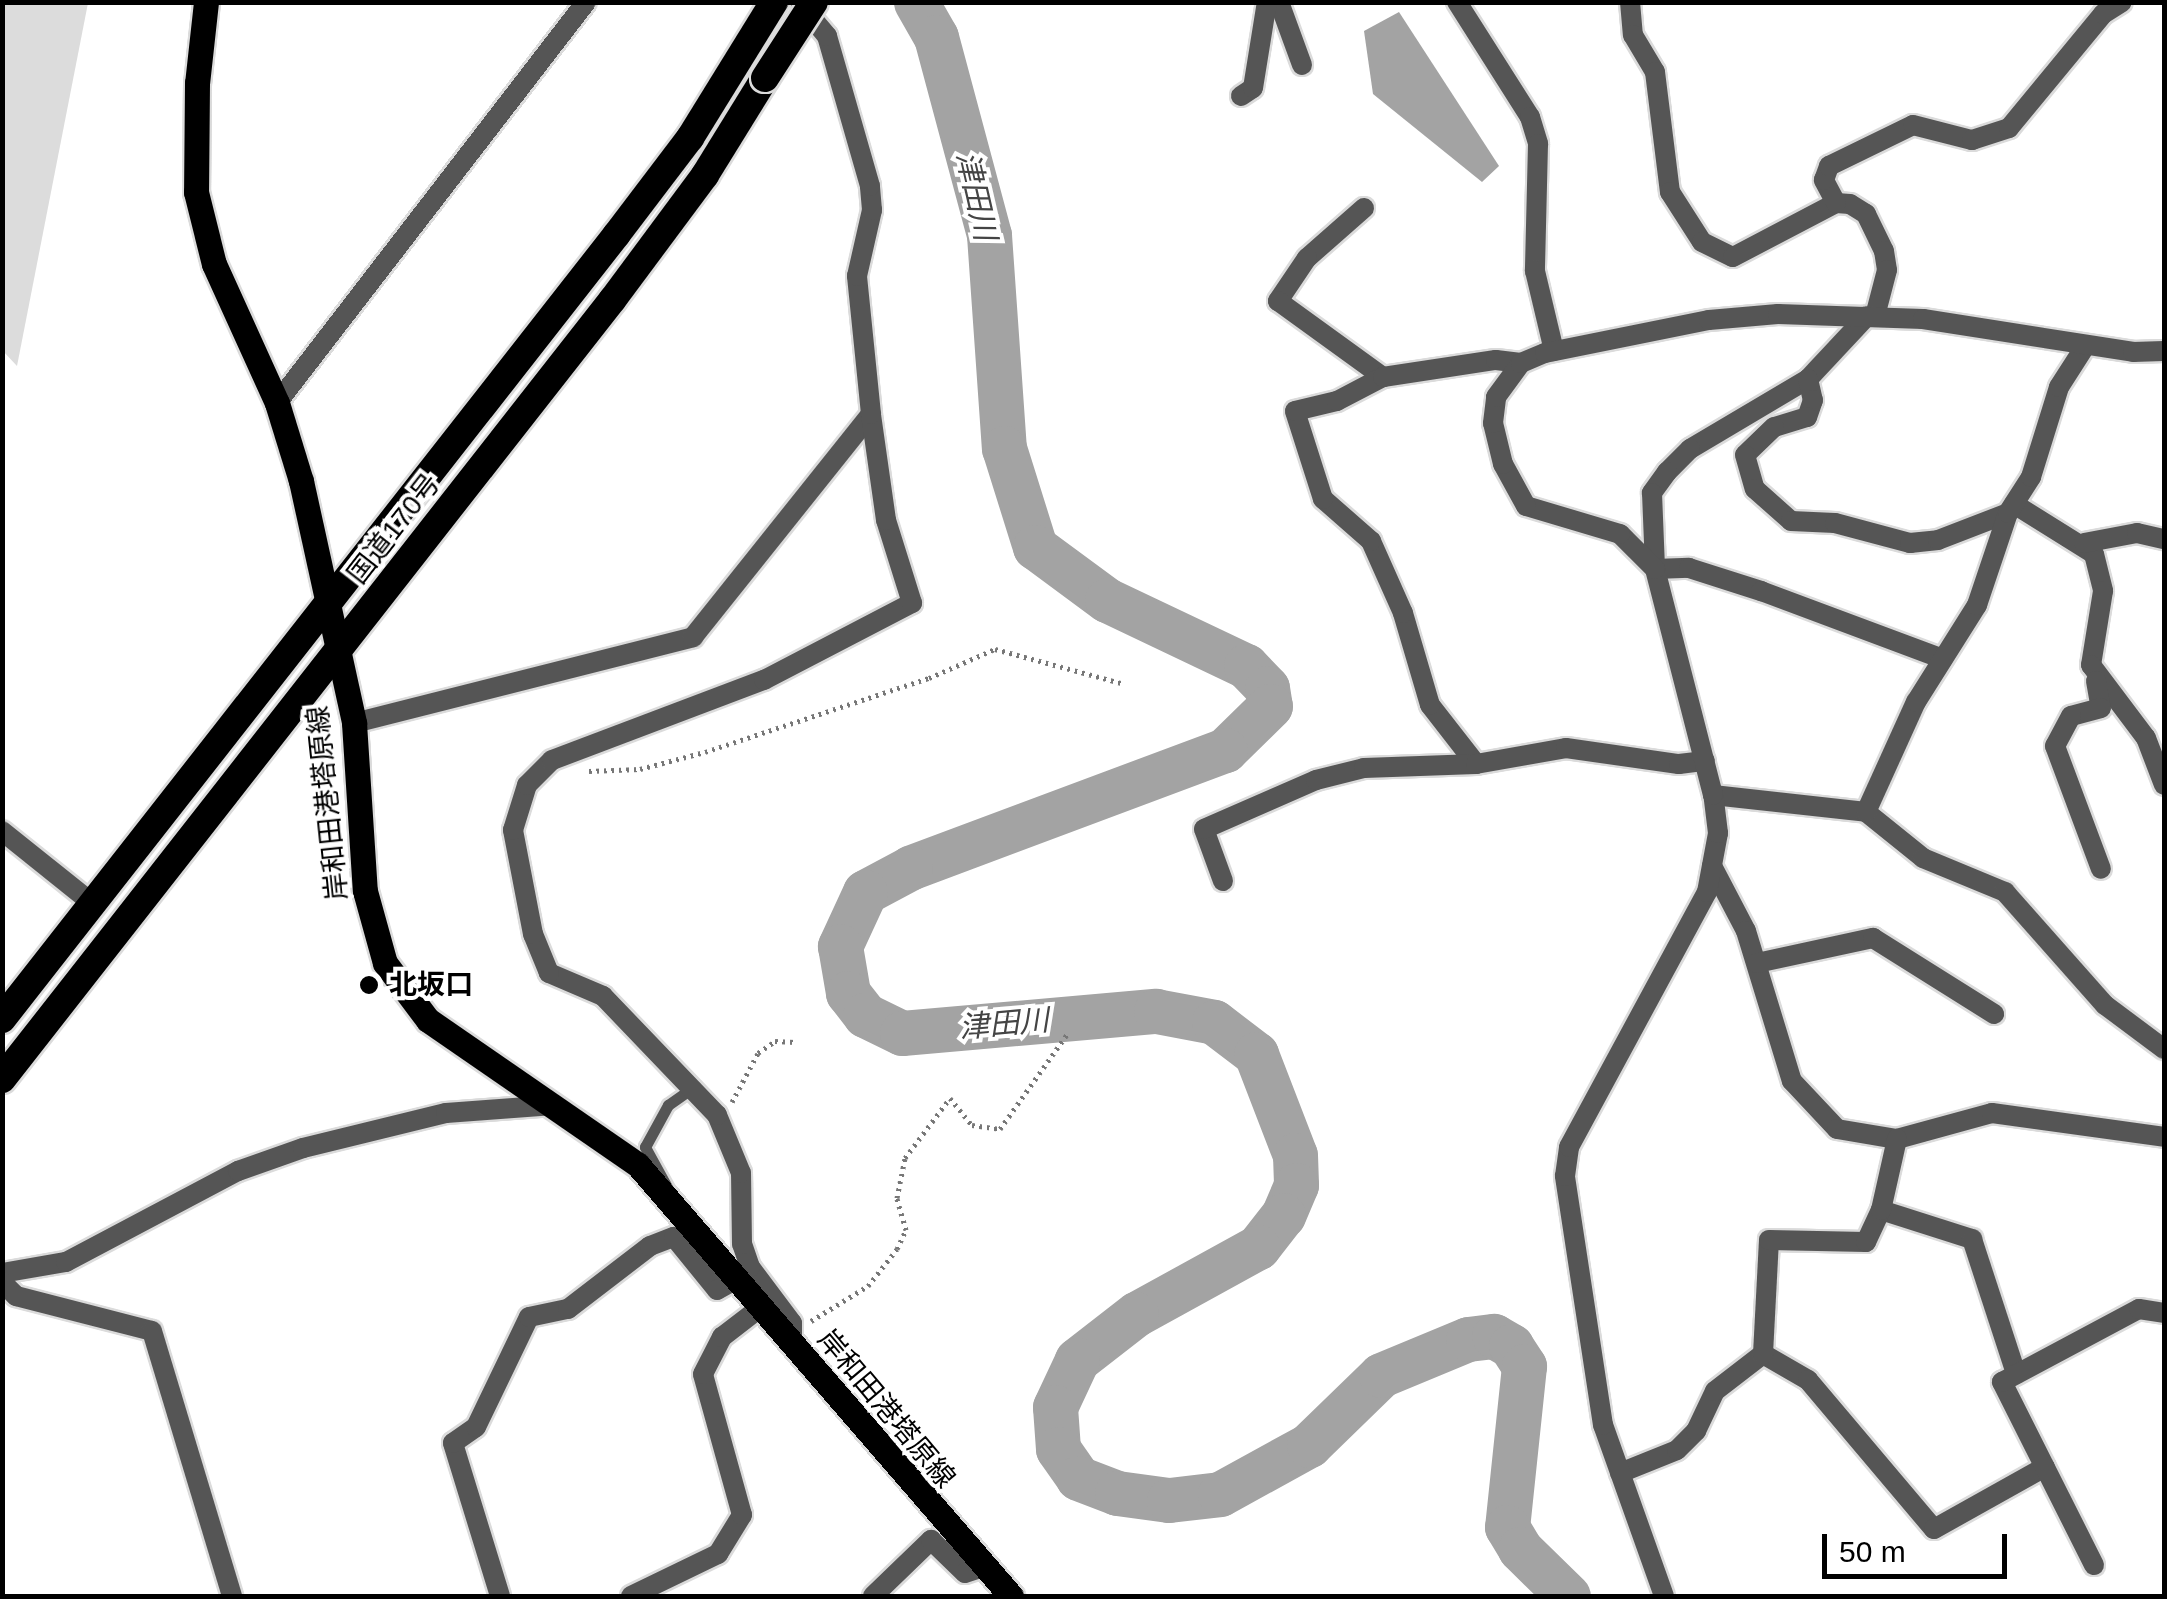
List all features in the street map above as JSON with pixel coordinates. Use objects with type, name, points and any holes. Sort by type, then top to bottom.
[{"type":"highway","name":"国道170号","points":[[2,1019],[324,602],[617,234],[774,2]]},
{"type":"highway","name":"国道170号","points":[[2,1079],[339,653],[705,175],[814,2]]},
{"type":"main road","name":"岸和田港塔原線","points":[[206,2],[195,126],[196,192],[214,264],[277,403],[305,497],[324,602],[354,723],[364,891],[385,963],[428,1020],[638,1165],[1011,1596]]},
{"type":"street","points":[[277,403],[586,2]]},
{"type":"street","points":[[792,1339],[792,1323],[750,1267],[742,1244],[741,1173],[717,1114],[695,1086],[603,996],[549,973],[533,934],[513,830],[521,798],[552,760],[764,680],[912,603],[886,520],[871,414],[858,276],[872,210],[870,186],[827,36],[798,2]]},
{"type":"street","points":[[1241,96],[1253,88],[1267,2]]},
{"type":"street","points":[[1279,2],[1302,65]]},
{"type":"street","points":[[1457,2],[1530,117],[1538,144],[1535,271],[1554,351]]},
{"type":"street","points":[[1630,2],[1633,35],[1655,72],[1670,192],[1702,242],[1733,257],[1836,203]]},
{"type":"street","points":[[1664,1596],[1603,1425],[1567,1161],[1708,892],[1718,833],[1714,794],[1655,569],[1652,493],[1690,449],[1808,378],[1871,316],[1887,270],[1884,252],[1866,214],[1836,203],[1824,180],[1829,166],[1912,126],[1972,140],[2009,128],[2103,14],[2122,2]]},
{"type":"street","points":[[1364,208],[1307,258],[1278,301],[1384,377]]},
{"type":"street","points":[[1476,764],[1430,705],[1403,613],[1371,541],[1323,500],[1294,411],[1337,401],[1384,377],[1496,360],[1521,363],[1554,351],[1710,320],[1871,316],[2086,345],[2164,351]]},
{"type":"street","points":[[1866,812],[1881,768],[1977,605],[2011,509],[2031,477],[2059,387],[2086,345]]},
{"type":"street","points":[[1521,363],[1496,396],[1493,423],[1513,492],[1554,519],[1620,534],[1655,569],[1690,568],[1761,590],[1943,659]]},
{"type":"street","points":[[1808,378],[1813,400],[1807,417],[1774,428],[1745,455],[1756,488],[1790,521],[1835,523],[1910,543],[1938,540],[2011,509],[2084,543],[2137,533],[2164,539]]},
{"type":"street","points":[[354,723],[693,637],[871,414]]},
{"type":"street","points":[[2084,543],[2103,590],[2091,665],[2100,708],[2071,716],[2055,746],[2101,870]]},
{"type":"street","points":[[2096,679],[2146,738],[2164,785]]},
{"type":"street","points":[[1223,881],[1204,829],[1282,790],[1364,768],[1476,764],[1566,748],[1680,764],[1704,761]]},
{"type":"street","points":[[1714,794],[1866,812],[1923,858],[2005,892],[2105,1004],[2164,1049]]},
{"type":"street","points":[[2,831],[92,903]]},
{"type":"street","points":[[1712,866],[1757,963],[1777,1049],[1814,1111],[1838,1128],[1897,1138],[1992,1114],[2164,1137]]},
{"type":"street","points":[[1757,963],[1872,938],[1994,1014]]},
{"type":"street","points":[[2,1273],[66,1262],[238,1171],[303,1148],[446,1114],[554,1106]]},
{"type":"street","points":[[1620,1473],[1676,1450],[1696,1431],[1714,1391],[1763,1354],[1769,1240],[1866,1242],[1881,1210],[1897,1138]]},
{"type":"street","points":[[1881,1210],[1972,1240],[2016,1374]]},
{"type":"street","points":[[500,1596],[453,1444],[476,1428],[529,1317],[568,1309],[650,1246],[674,1238],[717,1290],[737,1279]]},
{"type":"street","points":[[2,1282],[16,1296],[152,1331],[232,1596]]},
{"type":"street","points":[[631,1596],[670,1587],[718,1554],[742,1515],[703,1374],[722,1337],[761,1307]]},
{"type":"street","points":[[2094,1565],[2002,1382],[2139,1309],[2164,1314]]},
{"type":"street","points":[[1763,1354],[1808,1380],[1934,1529],[2045,1467]]},
{"type":"street","points":[[873,1596],[931,1540],[966,1573],[984,1568]]},
{"type":"lane","points":[[668,1198],[662,1169],[645,1147],[668,1104],[695,1086]]},
{"type":"path","points":[[542,770],[640,770],[928,678],[995,649],[1121,684]]},
{"type":"path","points":[[792,1339],[868,1286],[897,1250],[906,1230],[897,1198],[905,1158],[950,1098],[972,1124],[988,1132],[1000,1129],[1068,1032]]},
{"type":"path","points":[[717,1114],[744,1088],[758,1054],[775,1041],[795,1042]]},
{"type":"shaded area","points":[[3,2],[88,3],[17,366],[2,350]]},
{"type":"shaded area","points":[[1399,12],[1499,166],[1482,182],[1373,94],[1364,31]]},
{"type":"waterway","name":"津田川","points":[[916,2],[936,37],[989,235],[1004,448],[1035,547],[1107,600],[1246,666],[1267,688],[1270,706],[1225,750],[910,868],[865,892],[840,946],[848,993],[865,1015],[902,1033],[1156,1011],[1214,1022],[1256,1054],[1295,1155],[1296,1185],[1283,1215],[1258,1247],[1136,1314],[1077,1360],[1055,1407],[1058,1449],[1078,1478],[1117,1493],[1169,1500],[1220,1494],[1309,1445],[1381,1375],[1468,1339],[1494,1336],[1511,1346],[1524,1366],[1507,1527],[1520,1549],[1568,1596]]},
{"type":"place","name":"北坂口","points":[[369,985]]}]
